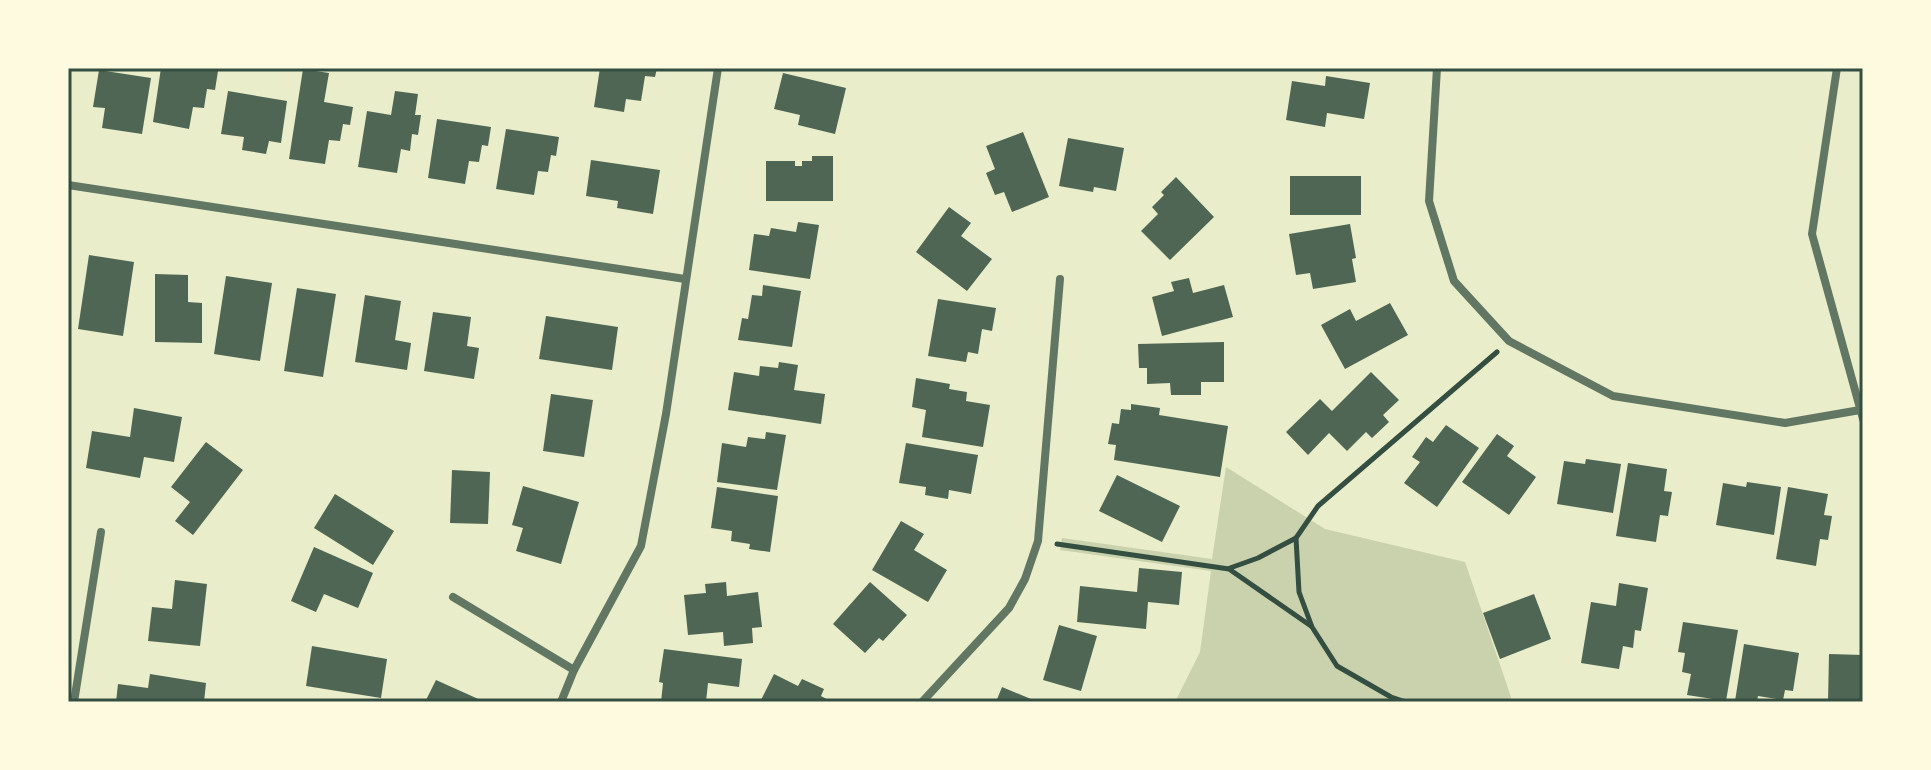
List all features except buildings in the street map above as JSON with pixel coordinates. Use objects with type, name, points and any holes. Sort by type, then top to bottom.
[{"type":"street","points":[[561,702],[574,670],[641,546],[666,414],[718,68]]},
{"type":"street","points":[[1437,68],[1429,201],[1454,281],[1509,341],[1613,396],[1785,423],[1862,415],[1812,234],[1837,68]]},
{"type":"street","points":[[68,185],[685,279]]},
{"type":"street","points":[[922,702],[1009,608],[1025,579],[1038,541],[1060,279]]},
{"type":"street","points":[[74,702],[101,532]]},
{"type":"street","points":[[453,597],[574,670]]},
{"type":"path","points":[[1229,569],[1296,538],[1318,506],[1509,341]]},
{"type":"path","points":[[1296,538],[1299,592],[1312,627],[1337,666],[1391,697],[1406,702]]},
{"type":"path","points":[[1038,541],[1229,569],[1312,627]]},
{"type":"green space","points":[[1226,467],[1325,529],[1465,562],[1511,697],[1510,702],[1175,702],[1200,652],[1211,571],[1060,550],[1062,538],[1212,559]]}]
